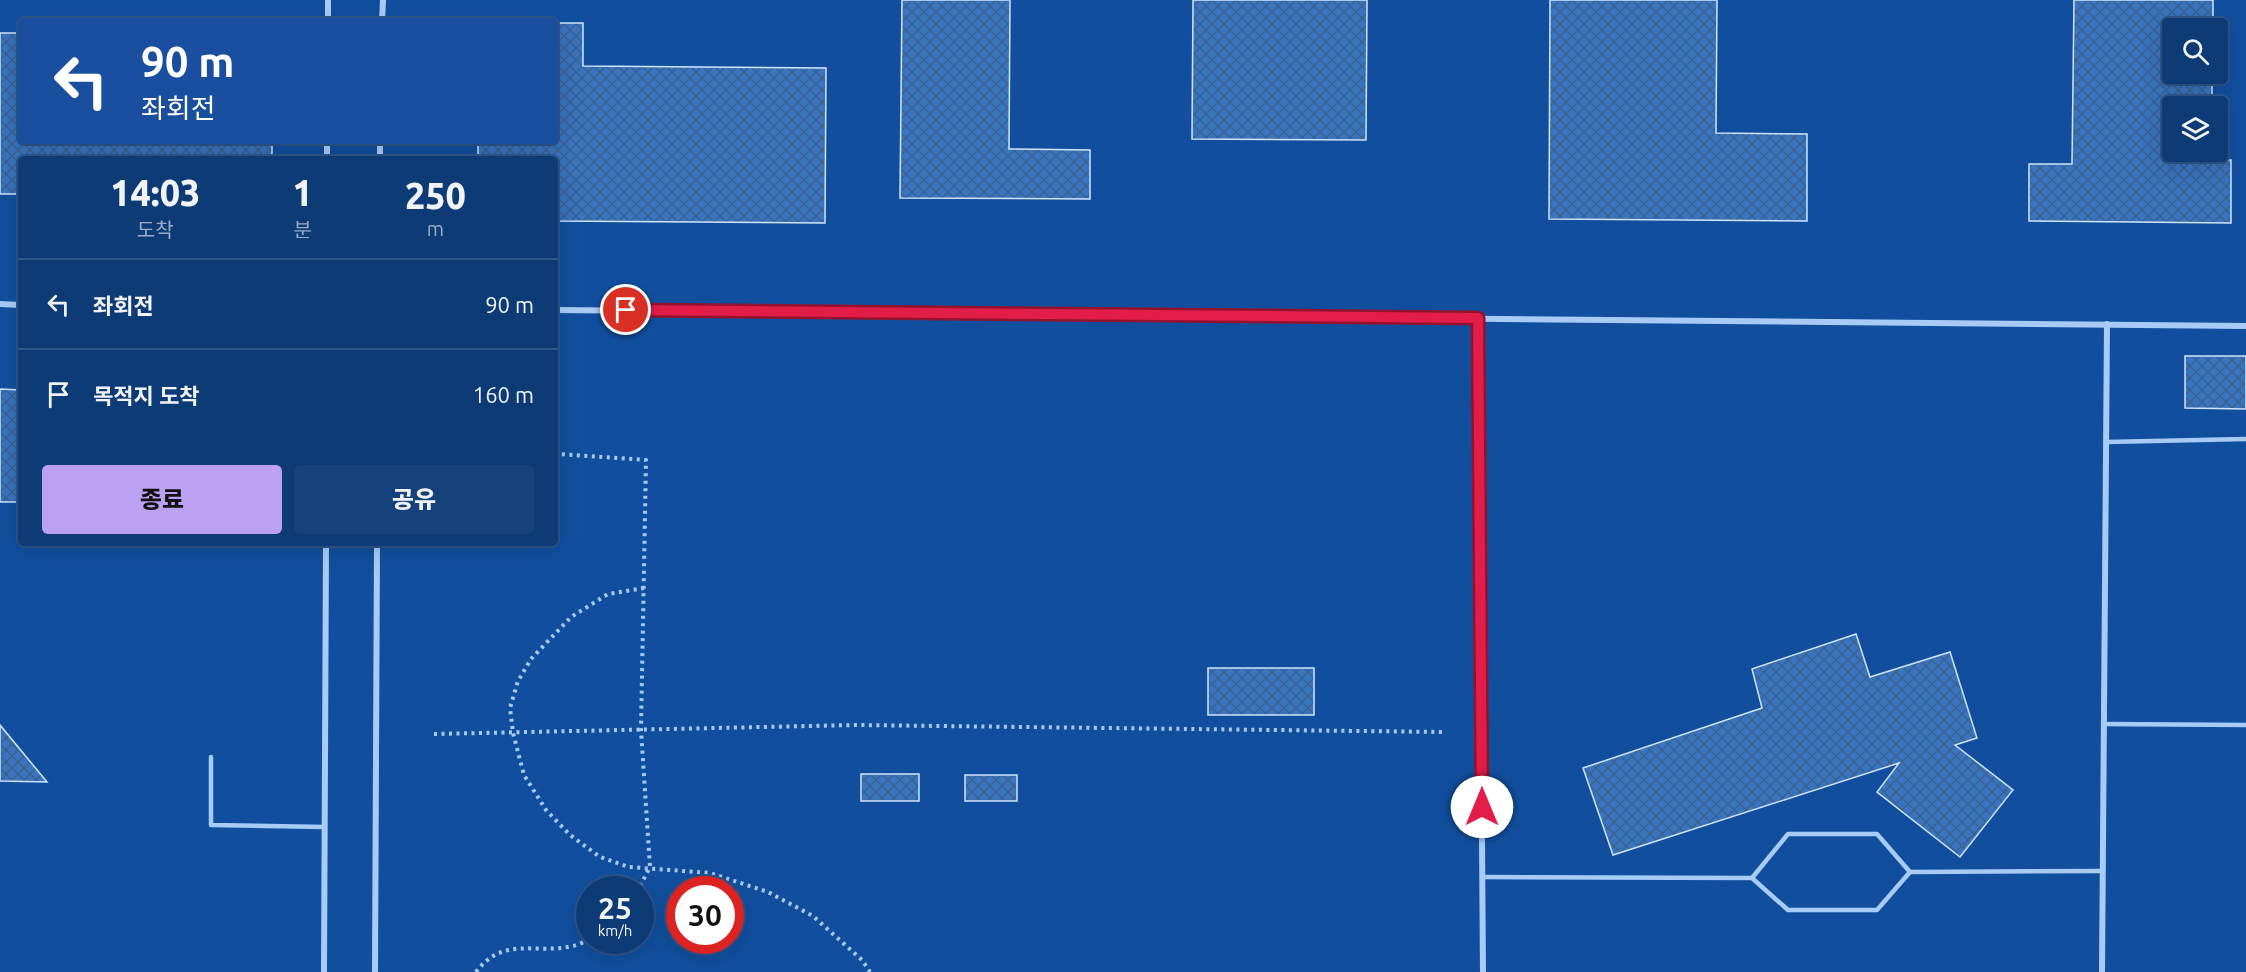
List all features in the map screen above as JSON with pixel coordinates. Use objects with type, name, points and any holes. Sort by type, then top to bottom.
[{"type":"street","points":[[327,18],[328,0]]},
{"type":"street","points":[[382,18],[383,0]]},
{"type":"street","points":[[0,304],[18,305]]},
{"type":"street","points":[[558,310],[2246,326]]},
{"type":"street","points":[[1478,318],[1483,972]]},
{"type":"street","points":[[2102,972],[2107,324]]},
{"type":"street","points":[[324,972],[326,546]]},
{"type":"street","points":[[375,972],[377,546]]},
{"type":"lane","points":[[2106,442],[2246,440]]},
{"type":"lane","points":[[2103,724],[2246,725]]},
{"type":"lane","points":[[211,757],[211,825],[325,827]]},
{"type":"lane","points":[[1752,878],[1788,834],[1877,834],[1910,872]]},
{"type":"lane","points":[[1483,876],[1752,878],[1788,910],[1877,910],[1910,872],[2102,871]]},
{"type":"path","points":[[558,454],[646,460],[641,730],[650,867],[645,876]]},
{"type":"path","points":[[644,588],[608,594],[571,617],[531,659],[518,681],[510,708],[513,733],[524,775],[546,810],[570,835],[600,857],[629,867],[710,873],[768,892],[813,916],[862,960],[870,972]]},
{"type":"path","points":[[434,734],[880,725],[1442,732]]},
{"type":"path","points":[[476,972],[500,953],[519,947],[548,948],[576,944]]},
{"type":"building","points":[[902,0],[1010,0],[1009,149],[1090,150],[1090,199],[900,198]]},
{"type":"building","points":[[1193,0],[1367,0],[1366,140],[1192,139]]},
{"type":"building","points":[[1550,0],[1717,0],[1716,133],[1807,134],[1807,221],[1549,219]]},
{"type":"building","points":[[2074,0],[2213,0],[2213,18],[2162,18],[2162,84],[2212,84],[2212,96],[2162,96],[2162,162],[2228,162],[2231,160],[2231,223],[2029,221],[2029,164],[2072,164]]},
{"type":"building","points":[[558,23],[583,23],[583,66],[826,68],[825,223],[558,221],[558,156],[478,156],[478,144],[558,144]]},
{"type":"building","points":[[0,33],[18,33],[18,144],[272,144],[272,156],[18,156],[18,194],[0,194]]},
{"type":"building","points":[[2185,356],[2246,356],[2246,409],[2185,408]]},
{"type":"building","points":[[0,389],[18,390],[18,502],[0,502]]},
{"type":"building","points":[[1856,634],[1870,677],[1950,652],[1977,738],[1955,745],[2013,790],[1960,857],[1877,792],[1899,763],[1613,855],[1583,768],[1762,708],[1752,669]]},
{"type":"building","points":[[1208,668],[1314,668],[1314,715],[1208,715]]},
{"type":"building","points":[[0,725],[47,782],[0,781]]},
{"type":"building","points":[[861,774],[919,774],[919,801],[861,801]]},
{"type":"building","points":[[965,775],[1017,775],[1017,801],[965,801]]},
{"type":"route","points":[[626,310],[1478,318],[1482,807]]}]
